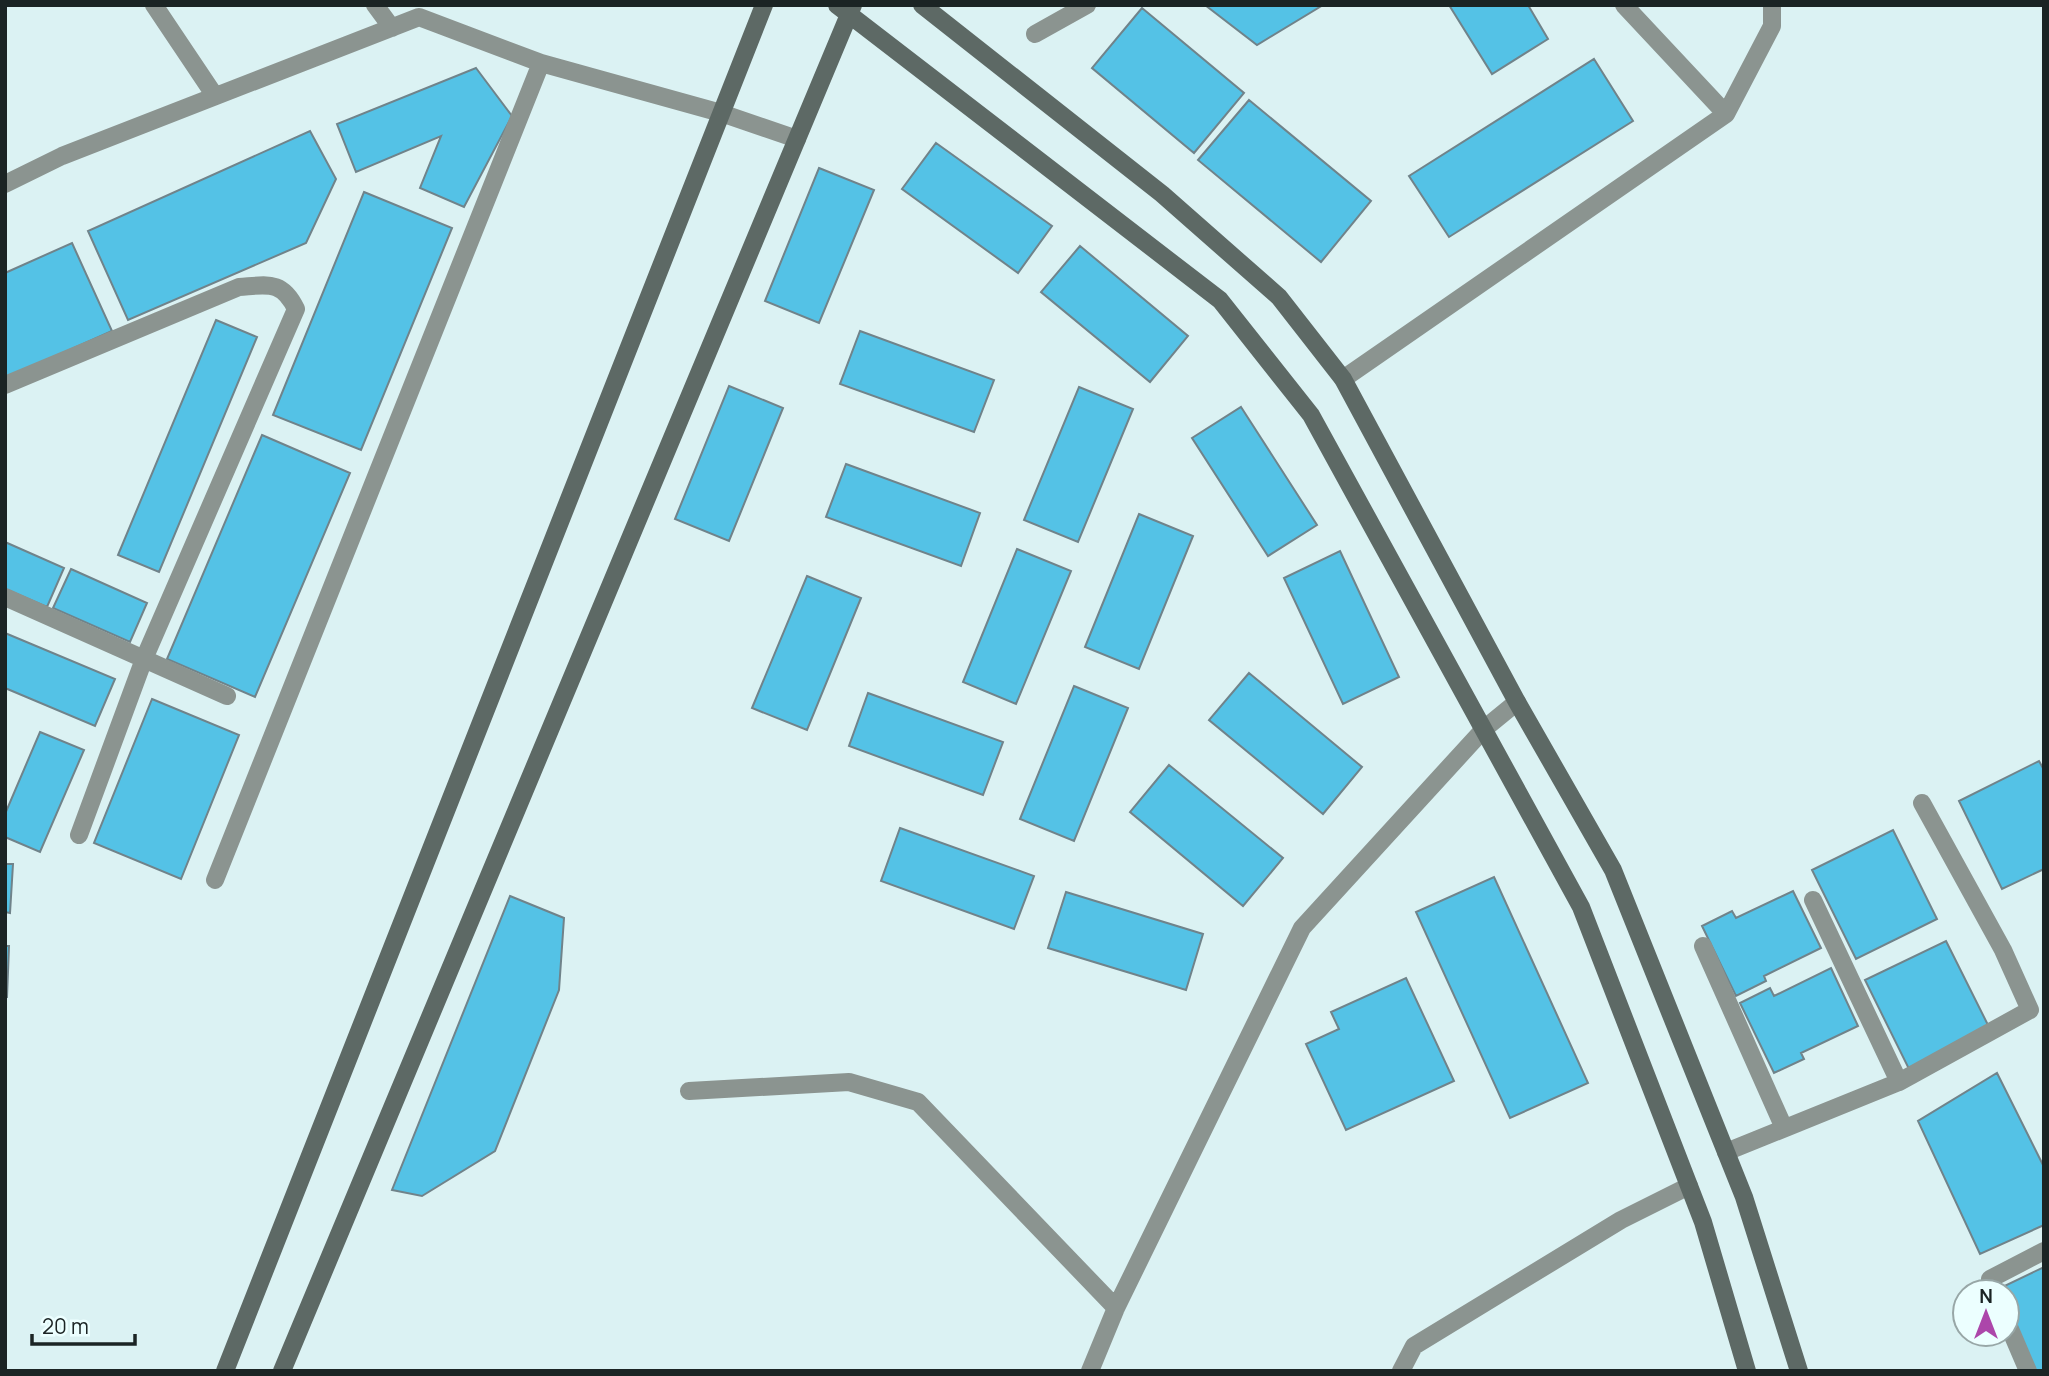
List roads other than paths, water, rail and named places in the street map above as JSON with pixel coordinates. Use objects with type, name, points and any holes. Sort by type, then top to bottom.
[{"type":"street","points":[[154,5],[215,96]]},
{"type":"street","points":[[374,5],[392,28]]},
{"type":"street","points":[[225,1371],[764,5]]},
{"type":"street","points":[[922,5],[1162,194],[1279,297],[1343,379],[1517,702],[1614,870],[1744,1197],[1799,1371]]},
{"type":"street","points":[[1035,34],[1087,5]]},
{"type":"street","points":[[1625,5],[1726,114]]},
{"type":"street","points":[[1343,379],[1726,114],[1772,26],[1772,5]]},
{"type":"street","points":[[282,1371],[796,139],[846,8],[1220,300],[1311,415],[1581,907],[1703,1222],[1747,1371]]},
{"type":"street","points":[[5,184],[62,156],[419,18],[541,63],[721,113],[796,139]]},
{"type":"street","points":[[215,880],[541,63]]},
{"type":"street","points":[[5,385],[239,287],[271,285],[288,294],[296,309],[144,659],[79,835]]},
{"type":"street","points":[[5,597],[227,696]]},
{"type":"street","points":[[1090,1371],[1116,1308],[1302,928],[1484,729],[1517,702]]},
{"type":"street","points":[[1726,1152],[1899,1082],[2030,1010],[2003,950],[1922,803]]},
{"type":"street","points":[[1813,900],[1899,1082]]},
{"type":"street","points":[[1703,946],[1784,1128]]},
{"type":"street","points":[[690,1091],[849,1082],[918,1102],[1116,1308]]},
{"type":"street","points":[[1401,1371],[1414,1346],[1621,1220],[1689,1186]]},
{"type":"street","points":[[1992,1278],[2044,1251]]},
{"type":"street","points":[[2018,1348],[2028,1371]]}]
